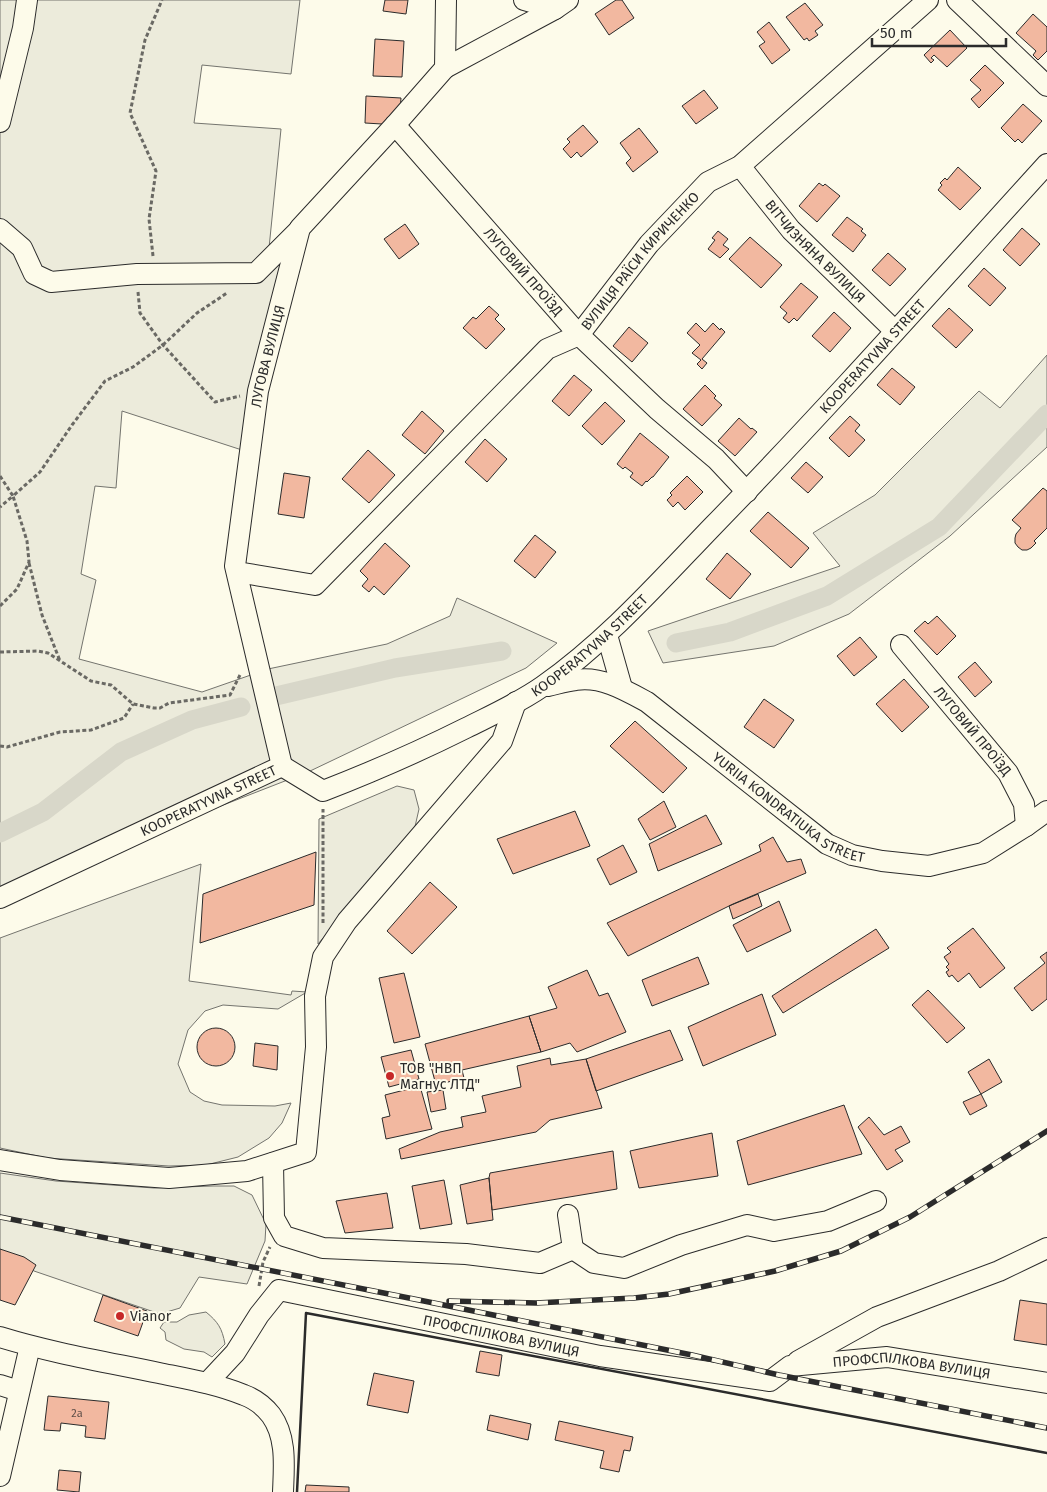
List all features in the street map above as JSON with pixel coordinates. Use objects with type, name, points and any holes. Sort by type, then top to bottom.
[{"type":"street","points":[[0,122],[23,28],[27,0]]},
{"type":"street","points":[[446,0],[445,68],[561,4]]},
{"type":"street","points":[[524,0],[561,4]]},
{"type":"street","name":"ВУЛИЦЯ РАЇСИ КИРИЧЕНКО","points":[[237,572],[315,585],[547,349],[579,336],[656,237],[708,182],[740,166],[928,0]]},
{"type":"street","points":[[957,0],[1047,86]]},
{"type":"street","name":"ЛУГОВА ВУЛИЦЯ","points":[[282,766],[235,566],[258,391],[300,228],[445,68]]},
{"type":"street","name":"ЛУГОВИЙ ПРОЇЗД","points":[[395,125],[579,336],[657,409],[716,459],[746,492]]},
{"type":"street","name":"KOOPERATYVNA STREET","points":[[0,898],[282,766],[324,791],[448,737],[541,688],[607,636],[746,492],[1047,164]]},
{"type":"street","name":"ВІТЧИЗНЯНА ВУЛИЦЯ","points":[[740,166],[790,230],[895,331]]},
{"type":"street","points":[[0,229],[22,248],[34,274],[51,282],[146,274],[256,273],[300,228]]},
{"type":"street","points":[[607,636],[622,688]]},
{"type":"street","name":"ЛУГОВИЙ ПРОЇЗД","points":[[901,645],[1008,773],[1024,804],[1026,826]]},
{"type":"street","name":"YURIIA KONDRATIUKA STREET","points":[[541,688],[578,680],[602,682],[622,688],[662,714],[827,844],[852,855],[882,861],[929,866],[983,853],[1047,811]]},
{"type":"street","points":[[0,1160],[60,1170],[169,1178],[247,1171],[306,1152],[316,1047],[315,996],[323,957],[347,921],[502,741],[516,702]]},
{"type":"street","points":[[273,1163],[274,1218],[284,1236],[323,1248],[466,1254],[540,1263],[572,1249]]},
{"type":"street","points":[[572,1249],[594,1263],[624,1268],[681,1245],[747,1226],[774,1231],[828,1222],[876,1201]]},
{"type":"street","points":[[568,1215],[572,1249]]},
{"type":"street","points":[[790,1366],[877,1318],[999,1271],[1047,1248]]},
{"type":"street","name":"ПРОФСПІЛКОВА ВУЛИЦЯ","points":[[207,1383],[235,1353],[259,1315],[279,1290],[600,1356],[760,1380],[770,1381],[790,1366],[886,1356],[1047,1383]]},
{"type":"street","points":[[0,1337],[30,1346],[207,1383],[244,1395],[260,1403],[270,1413],[278,1426],[283,1446],[283,1492]]},
{"type":"street","points":[[0,1476],[30,1346]]},
{"type":"street","points":[[0,1385],[19,1391]]},
{"type":"path","points":[[162,0],[146,40],[130,113],[156,171],[148,220],[146,274],[140,313],[163,345],[215,402],[258,391]]},
{"type":"path","points":[[0,507],[40,472],[105,381],[132,367],[163,345],[197,312],[256,273]]},
{"type":"path","points":[[0,476],[13,496],[27,541],[29,562],[42,616],[60,661]]},
{"type":"path","points":[[0,606],[17,589],[29,562]]},
{"type":"path","points":[[0,652],[38,651],[48,653],[91,681],[111,685],[134,704],[160,708],[169,703],[230,695],[254,646]]},
{"type":"path","points":[[0,746],[7,747],[60,732],[91,730],[124,718],[134,704]]},
{"type":"path","points":[[323,928],[324,791]]},
{"type":"path","points":[[259,1315],[259,1281],[263,1262],[280,1228]]},
{"type":"shaded area","points":[[0,0],[300,0],[291,74],[202,65],[194,123],[281,129],[269,248],[290,249],[245,451],[122,411],[116,488],[95,486],[81,574],[96,580],[79,659],[202,692],[268,669],[387,644],[450,616],[457,598],[557,643],[526,668],[308,772],[0,892]]},
{"type":"shaded area","points":[[1047,355],[1047,447],[950,536],[849,614],[774,646],[663,663],[648,631],[840,566],[813,533],[875,495],[979,391],[1000,408]]},
{"type":"shaded area","points":[[397,786],[414,790],[419,809],[414,831],[318,944],[319,819]]},
{"type":"shaded area","points":[[201,864],[189,981],[291,995],[292,991],[307,992],[278,1009],[223,1005],[205,1011],[188,1030],[178,1064],[190,1092],[204,1101],[222,1105],[275,1106],[291,1103],[282,1123],[269,1138],[238,1157],[206,1165],[169,1166],[47,1158],[0,1148],[0,938]]},
{"type":"shaded area","points":[[0,1173],[56,1181],[154,1188],[234,1186],[252,1195],[266,1224],[265,1241],[247,1284],[199,1277],[180,1308],[160,1314],[34,1271],[22,1262],[0,1254]]},
{"type":"shaded area","points":[[206,1312],[219,1326],[225,1344],[212,1357],[204,1352],[184,1349],[166,1340],[165,1332],[160,1328],[164,1322],[177,1322],[189,1315]]},
{"type":"building","points":[[385,0],[408,0],[406,14],[383,11]]},
{"type":"building","points":[[616,0],[622,0],[634,18],[609,35],[595,14]]},
{"type":"building","points":[[805,3],[823,25],[815,31],[818,35],[809,41],[807,38],[804,40],[786,17]]},
{"type":"building","points":[[1033,14],[1047,27],[1047,51],[1038,60],[1033,55],[1036,51],[1016,33]]},
{"type":"building","points":[[769,22],[790,50],[772,64],[759,46],[765,42],[757,32]]},
{"type":"building","points":[[950,30],[967,48],[947,67],[934,55],[931,58],[934,60],[931,63],[924,55]]},
{"type":"building","points":[[375,39],[404,41],[402,77],[373,76]]},
{"type":"building","points":[[985,65],[1004,83],[979,108],[971,99],[981,90],[970,80]]},
{"type":"building","points":[[704,90],[718,108],[696,124],[682,106]]},
{"type":"building","points":[[366,96],[401,98],[399,125],[365,123]]},
{"type":"building","points":[[1023,104],[1042,121],[1022,143],[1018,139],[1015,142],[1001,128]]},
{"type":"building","points":[[583,125],[598,142],[581,157],[577,152],[571,158],[563,149],[570,142],[567,139]]},
{"type":"building","points":[[639,128],[658,152],[633,172],[626,163],[631,158],[620,143]]},
{"type":"building","points":[[958,167],[981,188],[960,210],[938,190],[942,185],[940,183],[945,178],[947,180]]},
{"type":"building","points":[[819,183],[823,186],[825,184],[840,196],[817,222],[799,206]]},
{"type":"building","points":[[847,217],[863,229],[861,231],[866,235],[853,252],[832,235]]},
{"type":"building","points":[[405,224],[419,244],[399,259],[384,239]]},
{"type":"building","points":[[1022,228],[1040,244],[1020,266],[1003,250]]},
{"type":"building","points":[[718,231],[728,239],[723,245],[729,249],[720,258],[708,249],[715,240],[712,238]]},
{"type":"building","points":[[750,237],[782,265],[761,288],[729,259]]},
{"type":"building","points":[[888,253],[906,269],[890,286],[872,270]]},
{"type":"building","points":[[984,268],[1006,288],[990,306],[968,286]]},
{"type":"building","points":[[801,283],[818,297],[797,321],[794,318],[789,323],[783,318],[787,313],[780,307]]},
{"type":"building","points":[[489,306],[499,315],[495,319],[505,329],[486,349],[463,328],[473,317],[476,319]]},
{"type":"building","points":[[949,308],[973,330],[956,348],[932,326]]},
{"type":"building","points":[[834,312],[851,328],[830,352],[812,336]]},
{"type":"building","points":[[696,323],[705,332],[713,323],[725,332],[702,359],[707,363],[702,369],[697,364],[701,360],[692,353],[700,345],[687,333]]},
{"type":"building","points":[[629,327],[648,343],[632,362],[613,346]]},
{"type":"building","points":[[892,368],[915,387],[900,405],[877,385]]},
{"type":"building","points":[[574,375],[592,390],[569,416],[552,401]]},
{"type":"building","points":[[705,385],[716,396],[714,398],[722,405],[702,426],[683,409]]},
{"type":"building","points":[[605,402],[625,421],[602,445],[582,426]]},
{"type":"building","points":[[422,411],[444,431],[425,454],[402,435]]},
{"type":"building","points":[[850,416],[860,425],[855,431],[865,440],[849,457],[829,438]]},
{"type":"building","points":[[739,418],[757,432],[735,456],[718,441]]},
{"type":"building","points":[[640,433],[669,457],[653,477],[642,486],[630,477],[633,473],[617,464]]},
{"type":"building","points":[[485,439],[507,459],[487,482],[465,462]]},
{"type":"building","points":[[368,450],[395,475],[369,503],[342,479]]},
{"type":"building","points":[[806,462],[823,477],[808,493],[791,478]]},
{"type":"building","points":[[284,473],[310,477],[304,518],[278,514]]},
{"type":"building","points":[[687,476],[703,492],[685,510],[678,502],[673,507],[667,500],[672,495],[670,493]]},
{"type":"building","points":[[1043,488],[1047,491],[1047,528],[1034,541],[1036,543],[1031,548],[1022,550],[1015,543],[1016,534],[1021,528],[1012,520]]},
{"type":"building","points":[[768,512],[809,548],[791,568],[750,531]]},
{"type":"building","points":[[535,535],[556,552],[535,578],[514,561]]},
{"type":"building","points":[[385,543],[410,566],[384,595],[374,586],[369,592],[362,586],[368,579],[360,571]]},
{"type":"building","points":[[727,553],[751,574],[730,599],[706,579]]},
{"type":"building","points":[[937,616],[956,636],[937,655],[914,631],[925,621],[928,624]]},
{"type":"building","points":[[860,637],[877,657],[854,676],[837,656]]},
{"type":"building","points":[[975,662],[992,682],[975,697],[958,677]]},
{"type":"building","points":[[904,679],[929,707],[902,732],[876,704]]},
{"type":"building","points":[[764,699],[794,720],[774,748],[744,727]]},
{"type":"building","points":[[635,721],[687,768],[663,793],[610,746]]},
{"type":"building","points":[[664,801],[676,827],[650,840],[638,819]]},
{"type":"building","points":[[575,811],[590,846],[513,874],[497,839]]},
{"type":"building","points":[[706,815],[722,844],[658,871],[649,844]]},
{"type":"building","points":[[773,837],[787,862],[801,859],[806,873],[733,904],[628,956],[607,923],[761,851],[759,845]]},
{"type":"building","points":[[623,845],[637,872],[610,885],[597,859]]},
{"type":"building","points":[[316,852],[314,905],[200,943],[203,894]]},
{"type":"building","points":[[430,882],[457,907],[412,954],[387,931]]},
{"type":"building","points":[[758,894],[762,906],[733,919],[729,906]]},
{"type":"building","points":[[779,901],[791,931],[747,952],[733,925]]},
{"type":"building","points":[[973,928],[1005,968],[980,988],[969,973],[958,982],[952,975],[949,977],[946,972],[949,970],[946,967],[949,964],[944,957],[951,952],[947,948]]},
{"type":"building","points":[[876,929],[889,948],[783,1013],[772,996]]},
{"type":"building","points":[[1047,952],[1047,999],[1032,1011],[1014,988],[1045,963],[1040,957]]},
{"type":"building","points":[[698,957],[709,984],[652,1006],[642,980]]},
{"type":"building","points":[[587,970],[599,996],[608,993],[626,1032],[577,1052],[570,1043],[541,1052],[529,1016],[557,1008],[548,987]]},
{"type":"building","points":[[404,973],[420,1037],[394,1043],[379,978]]},
{"type":"building","points":[[928,990],[965,1028],[947,1043],[912,1005]]},
{"type":"building","points":[[762,994],[776,1035],[703,1066],[688,1027]]},
{"type":"building","points":[[529,1016],[541,1052],[462,1070],[464,1078],[436,1085],[425,1044]]},
{"type":"building","points":[[216,1028],[223,1029],[229,1034],[234,1040],[234,1054],[229,1060],[223,1065],[216,1066],[209,1065],[203,1060],[198,1054],[197,1047],[198,1040],[203,1034],[209,1029]]},
{"type":"building","points":[[670,1030],[683,1060],[596,1091],[586,1059]]},
{"type":"building","points":[[255,1043],[278,1046],[277,1070],[253,1066]]},
{"type":"building","points":[[411,1050],[419,1079],[389,1087],[381,1057]]},
{"type":"building","points":[[550,1058],[551,1065],[586,1059],[602,1108],[550,1120],[536,1132],[401,1159],[399,1149],[440,1132],[463,1127],[461,1117],[486,1112],[482,1096],[521,1087],[517,1066]]},
{"type":"building","points":[[989,1059],[1002,1082],[981,1094],[968,1072]]},
{"type":"building","points":[[420,1086],[432,1129],[386,1139],[382,1118],[390,1116],[385,1095]]},
{"type":"building","points":[[443,1090],[446,1109],[431,1112],[427,1092]]},
{"type":"building","points":[[981,1094],[987,1106],[970,1115],[963,1102]]},
{"type":"building","points":[[844,1105],[862,1154],[748,1185],[737,1141]]},
{"type":"building","points":[[869,1117],[884,1135],[901,1126],[910,1142],[895,1150],[903,1161],[887,1170],[858,1127]]},
{"type":"building","points":[[712,1133],[718,1176],[639,1188],[630,1151]]},
{"type":"building","points":[[613,1151],[617,1189],[492,1210],[490,1173]]},
{"type":"building","points":[[489,1178],[493,1220],[467,1224],[460,1185]]},
{"type":"building","points":[[444,1180],[452,1224],[420,1229],[412,1186]]},
{"type":"building","points":[[387,1193],[393,1228],[345,1233],[336,1201]]},
{"type":"building","points":[[0,1249],[24,1257],[36,1265],[15,1305],[0,1300]]},
{"type":"building","name":"Vianor","points":[[103,1295],[147,1311],[138,1336],[94,1321]]},
{"type":"building","points":[[1020,1300],[1047,1304],[1047,1345],[1014,1340]]},
{"type":"building","points":[[480,1351],[502,1355],[499,1376],[476,1372]]},
{"type":"building","points":[[374,1373],[414,1381],[408,1413],[367,1405]]},
{"type":"building","points":[[48,1396],[109,1402],[105,1439],[85,1437],[86,1426],[61,1423],[60,1431],[44,1430]]},
{"type":"building","points":[[490,1415],[531,1424],[528,1440],[487,1430]]},
{"type":"building","points":[[559,1421],[633,1437],[630,1451],[624,1450],[619,1472],[600,1468],[604,1451],[555,1440]]},
{"type":"building","points":[[59,1470],[81,1472],[79,1492],[57,1490]]},
{"type":"building","points":[[306,1485],[349,1487],[349,1492],[305,1492]]},
{"type":"waterway","points":[[676,643],[730,632],[827,596],[939,527],[1047,414]]},
{"type":"waterway","points":[[276,696],[395,668],[502,651]]},
{"type":"waterway","points":[[0,833],[43,812],[121,752],[192,720],[241,707]]},
{"type":"railway","points":[[449,1301],[536,1303],[634,1298],[669,1294],[775,1271],[841,1251],[910,1217],[1047,1131]]},
{"type":"railway","points":[[0,1217],[1047,1428]]},
{"type":"wall","points":[[297,1492],[306,1313],[1047,1453]]},
{"type":"place","name":"ТОВ \"НВП Магнус ЛТД\"","points":[[390,1076]]},
{"type":"place","name":"Vianor","points":[[120,1316]]}]
